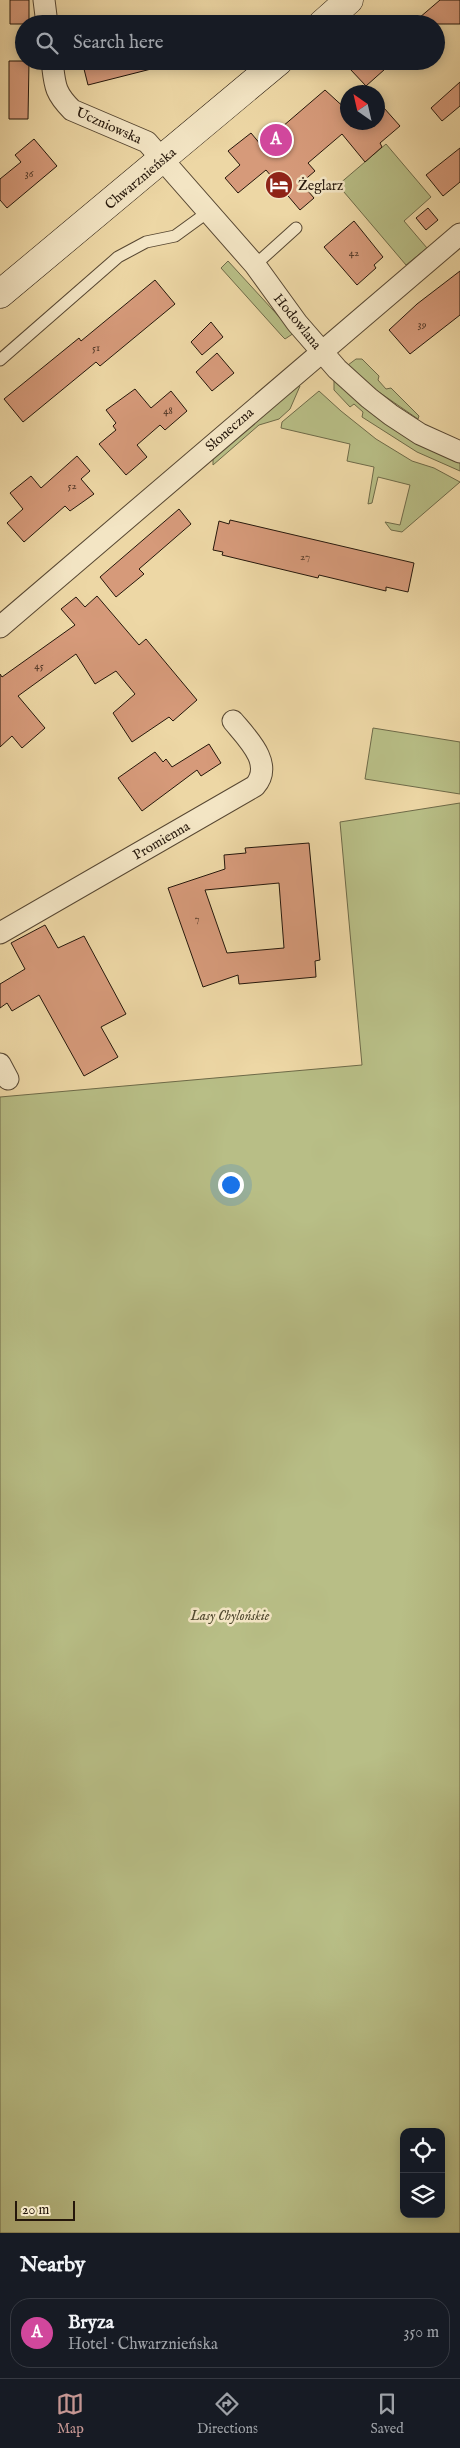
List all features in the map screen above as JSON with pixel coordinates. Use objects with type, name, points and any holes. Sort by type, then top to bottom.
[{"type":"main road","points":[[332,15],[349,0]]},
{"type":"main road","name":"Chwarznieńska","points":[[0,294],[268,70]]},
{"type":"street","points":[[44,0],[46,15]]},
{"type":"street","name":"Uczniowska","points":[[53,70],[56,90],[72,110],[147,142],[162,160]]},
{"type":"street","name":"Hodowlana","points":[[162,160],[255,266],[297,323],[353,384],[391,415],[420,434],[460,452]]},
{"type":"street","name":"Słoneczna","points":[[0,627],[460,234]]},
{"type":"street","name":"Promienna","points":[[0,933],[255,786],[261,780],[263,770],[261,762],[256,750],[233,721]]},
{"type":"lane","points":[[0,360],[118,257],[146,242],[175,236],[208,212]]},
{"type":"lane","points":[[255,266],[296,228]]},
{"type":"green space","points":[[386,144],[431,197],[404,221],[427,248],[406,265],[338,185]]},
{"type":"green space","points":[[228,261],[294,333],[285,339],[282,336],[221,268]]},
{"type":"green space","points":[[356,359],[362,359],[379,376],[378,380],[386,389],[391,388],[419,416],[418,419],[373,388],[348,365]]},
{"type":"green space","points":[[334,380],[429,449],[460,463],[460,471],[417,452],[362,417],[363,412],[354,404],[350,407],[334,390]]},
{"type":"green space","points":[[296,382],[300,386],[290,409],[279,419],[259,425],[213,465],[213,459]]},
{"type":"green space","points":[[319,391],[376,439],[412,461],[434,468],[460,482],[402,532],[391,530],[385,522],[400,525],[410,485],[378,477],[372,503],[368,504],[374,467],[347,461],[350,444],[281,428],[282,422]]},
{"type":"green space","points":[[373,728],[460,742],[460,794],[365,779]]},
{"type":"green space","name":"Lasy Chylońskie","points":[[460,803],[460,2233],[0,2233],[0,1097],[362,1065],[340,822]]},
{"type":"building","points":[[10,0],[29,0],[29,15],[15,15],[15,24],[10,24]]},
{"type":"building","points":[[440,0],[460,0],[460,24],[445,24],[445,15],[422,15]]},
{"type":"building","points":[[9,61],[15,61],[15,70],[29,70],[28,119],[9,119]]},
{"type":"building","points":[[84,70],[147,70],[88,85]]},
{"type":"building","points":[[351,70],[384,70],[365,85]]},
{"type":"building","points":[[460,82],[460,106],[442,121],[431,108]]},
{"type":"building","points":[[325,90],[340,104],[340,130],[385,130],[385,109],[400,126],[380,143],[382,147],[365,162],[342,134],[308,163],[315,171],[301,183],[314,198],[300,210],[266,170],[238,193],[225,178],[240,165],[228,151],[251,133],[261,145]]},
{"type":"building","points":[[34,139],[57,166],[7,208],[0,200],[0,179],[21,162],[15,155]]},
{"type":"building","points":[[460,148],[460,182],[443,196],[426,175]]},
{"type":"building","points":[[428,208],[438,220],[426,230],[416,218]]},
{"type":"building","points":[[354,221],[383,257],[374,265],[376,268],[357,285],[324,247]]},
{"type":"building","points":[[460,271],[460,315],[410,354],[389,330],[417,304]]},
{"type":"building","points":[[155,280],[175,304],[100,366],[96,362],[23,422],[4,399],[79,338],[81,341]]},
{"type":"building","points":[[211,322],[223,337],[202,355],[191,342]]},
{"type":"building","points":[[217,353],[234,373],[212,391],[196,372]]},
{"type":"building","points":[[135,389],[151,408],[171,391],[187,411],[165,430],[160,425],[137,445],[147,457],[126,475],[99,444],[116,430],[113,426],[116,423],[106,410]]},
{"type":"building","points":[[77,456],[90,471],[81,479],[94,494],[70,511],[65,506],[24,542],[7,523],[23,509],[10,493],[31,476],[41,488]]},
{"type":"building","points":[[179,509],[191,524],[139,569],[144,574],[116,597],[100,577]]},
{"type":"building","points":[[230,520],[414,563],[408,592],[386,587],[386,591],[319,575],[318,578],[222,555],[223,552],[213,550],[219,521],[229,524]]},
{"type":"building","points":[[97,596],[139,645],[146,639],[197,700],[173,721],[169,717],[132,742],[113,713],[135,694],[116,671],[95,684],[76,654],[18,696],[45,728],[22,748],[12,736],[0,747],[0,674],[2,677],[75,625],[61,609],[76,597],[85,607]]},
{"type":"building","points":[[209,744],[221,763],[201,776],[197,770],[142,811],[118,778],[155,752],[163,762],[166,759],[172,767]]},
{"type":"building","points":[[309,843],[320,960],[315,961],[316,977],[239,984],[238,975],[203,987],[168,888],[225,869],[224,855],[246,853],[245,848]],"holes":[[[279,883],[284,948],[227,953],[205,890]]]},
{"type":"building","points":[[45,925],[58,948],[84,936],[126,1014],[101,1027],[118,1057],[84,1076],[39,995],[12,1011],[7,1003],[0,1008],[0,984],[25,969],[11,943]]},
{"type":"place","name":"Bryza","points":[[276,140]]},
{"type":"place","name":"Żeglarz","points":[[279,185]]}]
